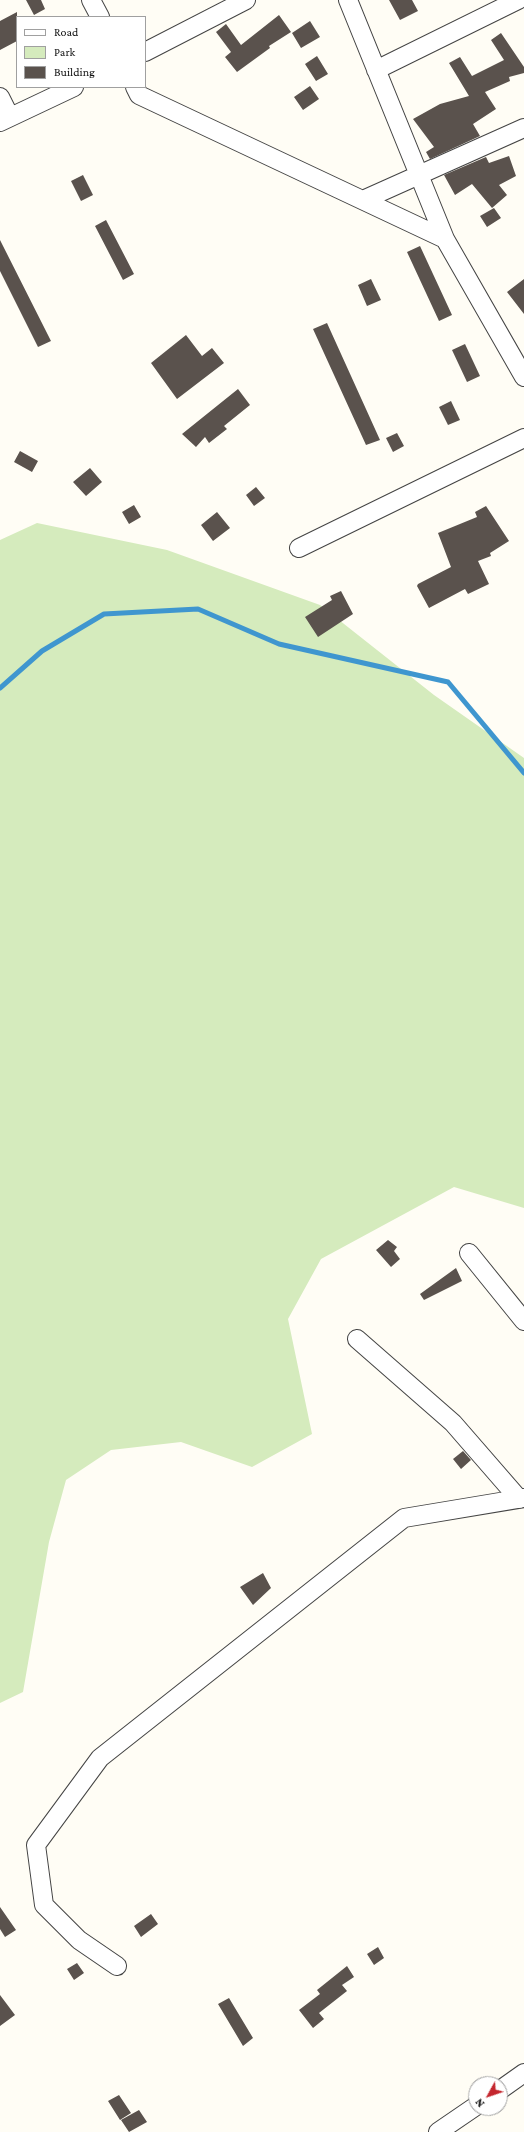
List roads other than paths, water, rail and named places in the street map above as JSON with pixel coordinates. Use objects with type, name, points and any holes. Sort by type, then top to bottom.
[{"type":"street","points":[[91,0],[99,16]]},
{"type":"street","points":[[146,51],[246,0]]},
{"type":"street","points":[[348,0],[445,238],[524,377]]},
{"type":"street","points":[[376,70],[518,0]]},
{"type":"street","points":[[0,97],[5,120],[72,88]]},
{"type":"street","points":[[136,88],[139,95],[445,238]]},
{"type":"street","points":[[363,200],[524,128]]},
{"type":"street","points":[[299,548],[524,438]]},
{"type":"street","points":[[469,1253],[524,1322]]},
{"type":"street","points":[[357,1339],[453,1423],[522,1498]]},
{"type":"street","points":[[117,1966],[79,1940],[44,1905],[36,1845],[100,1758],[404,1518],[522,1498]]},
{"type":"street","points":[[508,2084],[524,2073]]},
{"type":"street","points":[[438,2132],[468,2111]]},
{"type":"waterway","points":[[0,688],[42,651],[104,614],[198,609],[279,644],[448,682],[524,773]]}]
